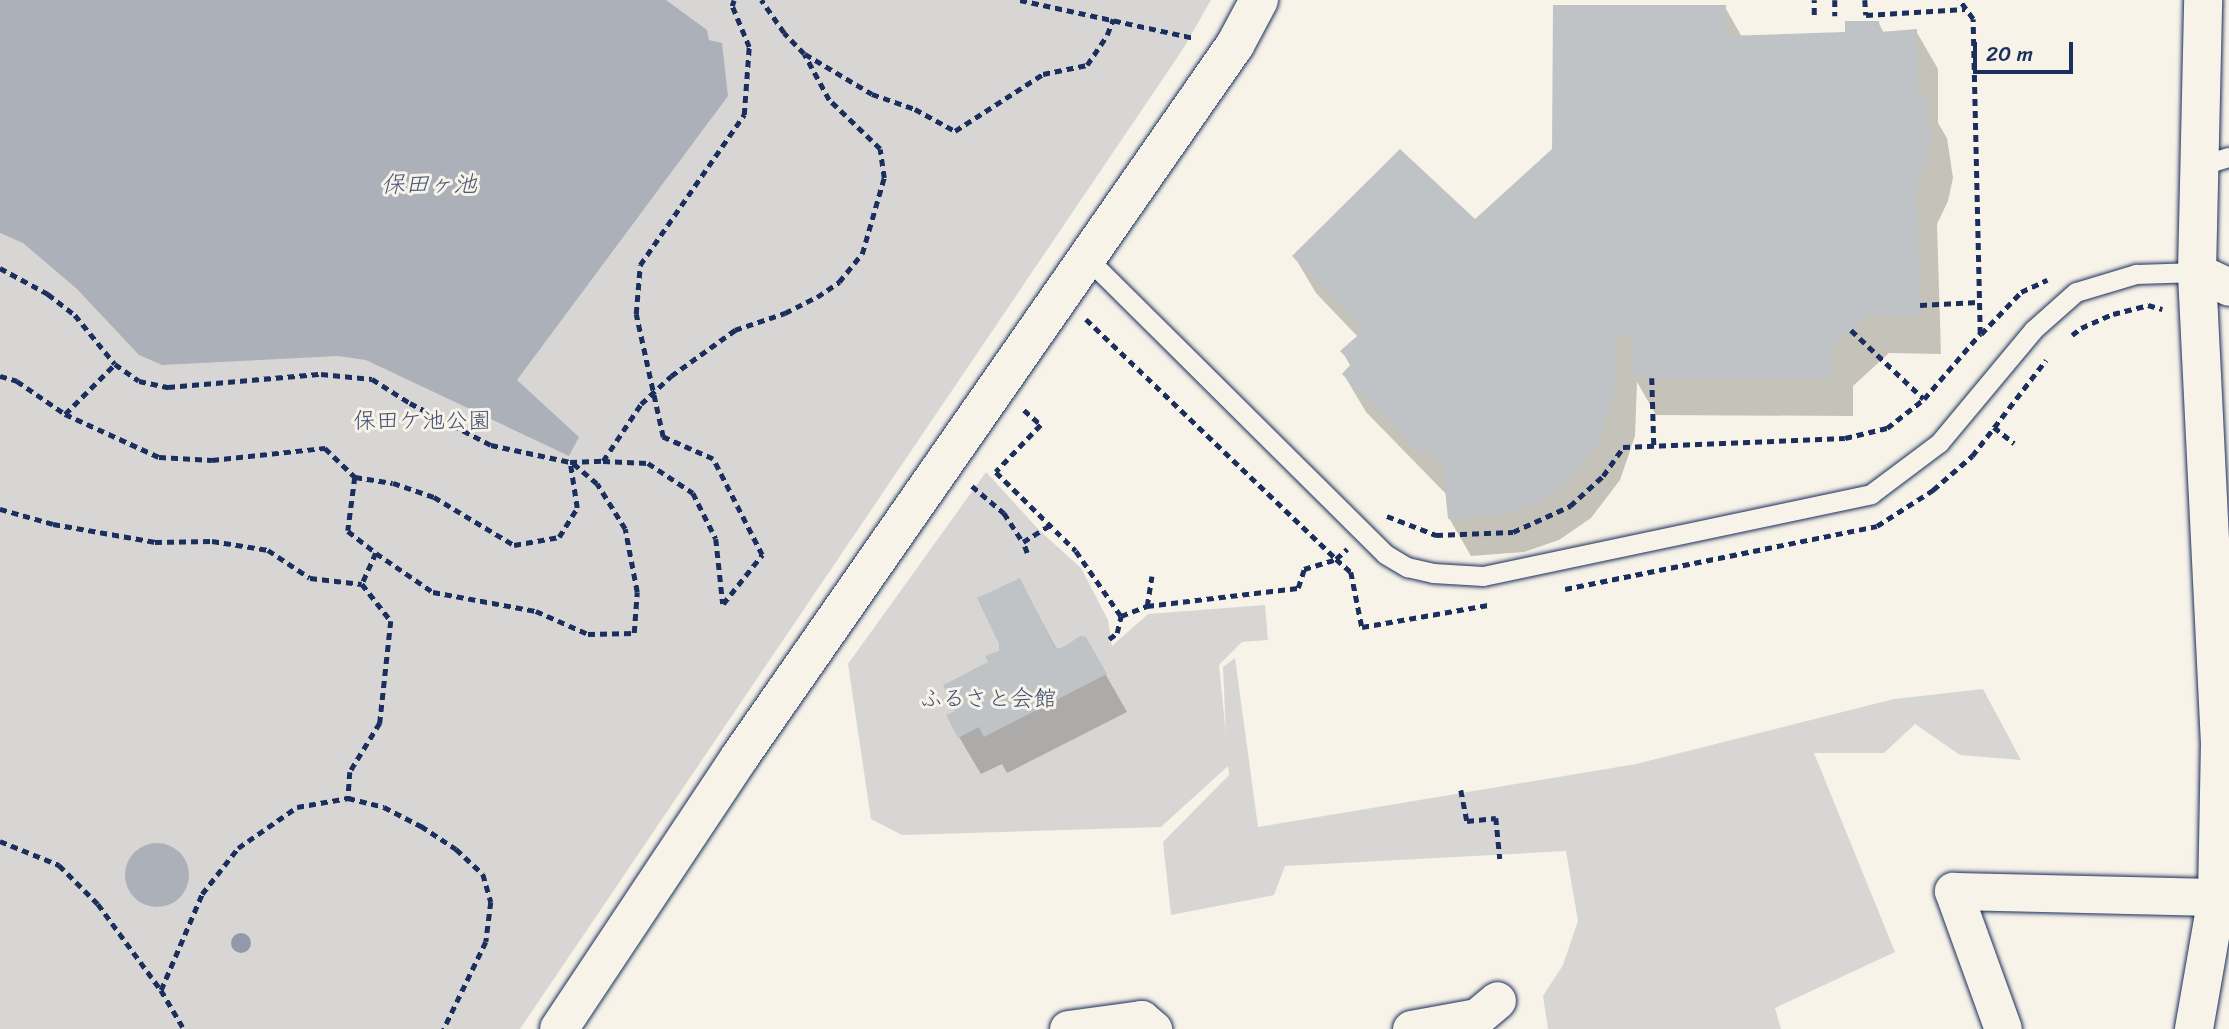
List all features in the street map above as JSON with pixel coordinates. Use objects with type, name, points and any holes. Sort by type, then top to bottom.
[{"type":"street","points":[[559,1029],[739,758],[1089,260],[1235,45],[1259,0]]},
{"type":"street","points":[[2194,1029],[2217,897],[2221,633],[2213,279],[2214,161],[2203,0]]},
{"type":"street","points":[[2003,1029],[1953,891],[2217,897]]},
{"type":"street","points":[[1411,1029],[1476,1017],[1497,1000]]},
{"type":"street","points":[[1068,1029],[1141,1019],[1153,1029]]},
{"type":"lane","points":[[1089,260],[1385,554],[1407,566],[1433,573],[1483,576],[1871,494],[1939,443],[2033,330],[2076,292],[2136,274],[2213,279]]},
{"type":"path","points":[[0,268],[48,294],[75,315],[115,364],[139,381],[168,387],[321,374],[372,379],[410,403],[491,445],[570,462],[648,463],[693,493],[716,539],[723,604],[762,555],[713,459],[663,437],[636,314],[640,265],[744,115],[749,47],[732,6],[734,0]]},
{"type":"path","points":[[603,461],[641,404],[654,391],[735,330],[785,313],[817,297],[839,282],[862,254],[884,178],[880,149],[829,100],[804,54],[784,33],[761,0]]},
{"type":"path","points":[[1020,0],[1199,38]]},
{"type":"path","points":[[1814,0],[1814,15]]},
{"type":"path","points":[[1835,0],[1835,16]]},
{"type":"path","points":[[1865,0],[1866,15],[1966,9]]},
{"type":"path","points":[[1401,523],[1436,535],[1513,532],[1570,506],[1602,476],[1623,447],[1845,438],[1887,428],[1924,399],[1980,334],[1973,19],[1959,0]]},
{"type":"path","points":[[804,54],[872,94],[915,109],[955,131],[1042,75],[1087,65],[1107,35],[1113,19]]},
{"type":"path","points":[[1920,305],[1978,302]]},
{"type":"path","points":[[2062,344],[2081,328],[2113,314],[2148,305],[2162,309]]},
{"type":"path","points":[[1080,313],[1336,559]]},
{"type":"path","points":[[1851,330],[1924,399]]},
{"type":"path","points":[[1877,526],[1933,490],[1972,456],[2052,352]]},
{"type":"path","points":[[65,414],[115,364]]},
{"type":"path","points":[[0,376],[17,381],[65,414],[159,457],[212,460],[325,448],[355,477],[393,483],[433,497],[514,545],[559,537],[577,508],[570,462]]},
{"type":"path","points":[[1652,378],[1654,446]]},
{"type":"path","points":[[1018,406],[1041,425],[996,472],[1076,551],[1121,616],[1117,633],[1109,639]]},
{"type":"path","points":[[1995,428],[2014,443]]},
{"type":"path","points":[[355,477],[348,531],[433,592],[536,611],[588,634],[634,633],[637,592],[625,529],[597,484],[570,462]]},
{"type":"path","points":[[965,481],[1004,513],[1023,542],[1027,554]]},
{"type":"path","points":[[0,509],[53,524],[155,542],[212,541],[268,551],[310,578],[362,584],[391,621],[380,723],[350,772],[348,798]]},
{"type":"path","points":[[1023,542],[1050,525]]},
{"type":"path","points":[[1121,616],[1147,606],[1298,588],[1304,569],[1336,559],[1362,533]]},
{"type":"path","points":[[362,584],[376,553]]},
{"type":"path","points":[[1147,606],[1152,576]]},
{"type":"path","points":[[1461,789],[1467,821],[1496,818],[1500,859]]},
{"type":"path","points":[[161,990],[202,894],[237,848],[297,807],[348,798],[384,807],[421,825],[456,849],[483,874],[491,902],[486,942],[444,1029]]},
{"type":"path","points":[[0,841],[59,865],[98,904],[161,990],[184,1029]]},
{"type":"green space","name":"保田ケ池公園","points":[[0,0],[1211,0],[1183,49],[520,1029],[0,1029]]},
{"type":"green space","name":"ふるさと会館","points":[[986,472],[1040,531],[1081,568],[1108,620],[1112,646],[1148,614],[1265,605],[1268,640],[1242,642],[1219,665],[1226,735],[1223,667],[1235,658],[1258,827],[1636,764],[1894,699],[1983,689],[2021,760],[1960,755],[1915,724],[1884,753],[1814,753],[1895,952],[1775,1008],[1781,1029],[1548,1029],[1543,996],[1563,965],[1578,921],[1566,851],[1285,866],[1274,895],[1171,915],[1163,842],[1229,775],[1228,766],[1161,827],[902,835],[871,819],[848,664]]},
{"type":"water","name":"保田ヶ池","points":[[0,0],[666,0],[707,30],[709,40],[722,43],[728,96],[517,380],[579,437],[569,456],[366,360],[338,356],[162,365],[139,355],[77,289],[23,243],[0,233]]},
{"type":"water","points":[[151,843],[163,843],[180,852],[187,863],[187,887],[180,898],[163,907],[151,907],[139,902],[130,893],[125,881],[125,869],[130,857],[139,848]]},
{"type":"building","points":[[1553,5],[1726,5],[1726,36],[1845,32],[1845,21],[1879,21],[1880,32],[1917,29],[1918,90],[1926,99],[1932,139],[1927,163],[1917,185],[1920,316],[1867,315],[1833,347],[1832,379],[1633,378],[1631,335],[1617,335],[1614,397],[1599,442],[1570,480],[1537,503],[1502,515],[1448,519],[1443,468],[1428,450],[1423,456],[1342,374],[1352,363],[1340,351],[1364,330],[1292,256],[1400,149],[1475,219],[1552,149]]},
{"type":"building","points":[[1020,578],[1055,648],[1062,648],[1080,636],[1086,637],[1107,674],[984,737],[979,727],[958,738],[946,715],[955,711],[943,685],[988,662],[985,656],[999,651],[999,644],[977,598]]}]
